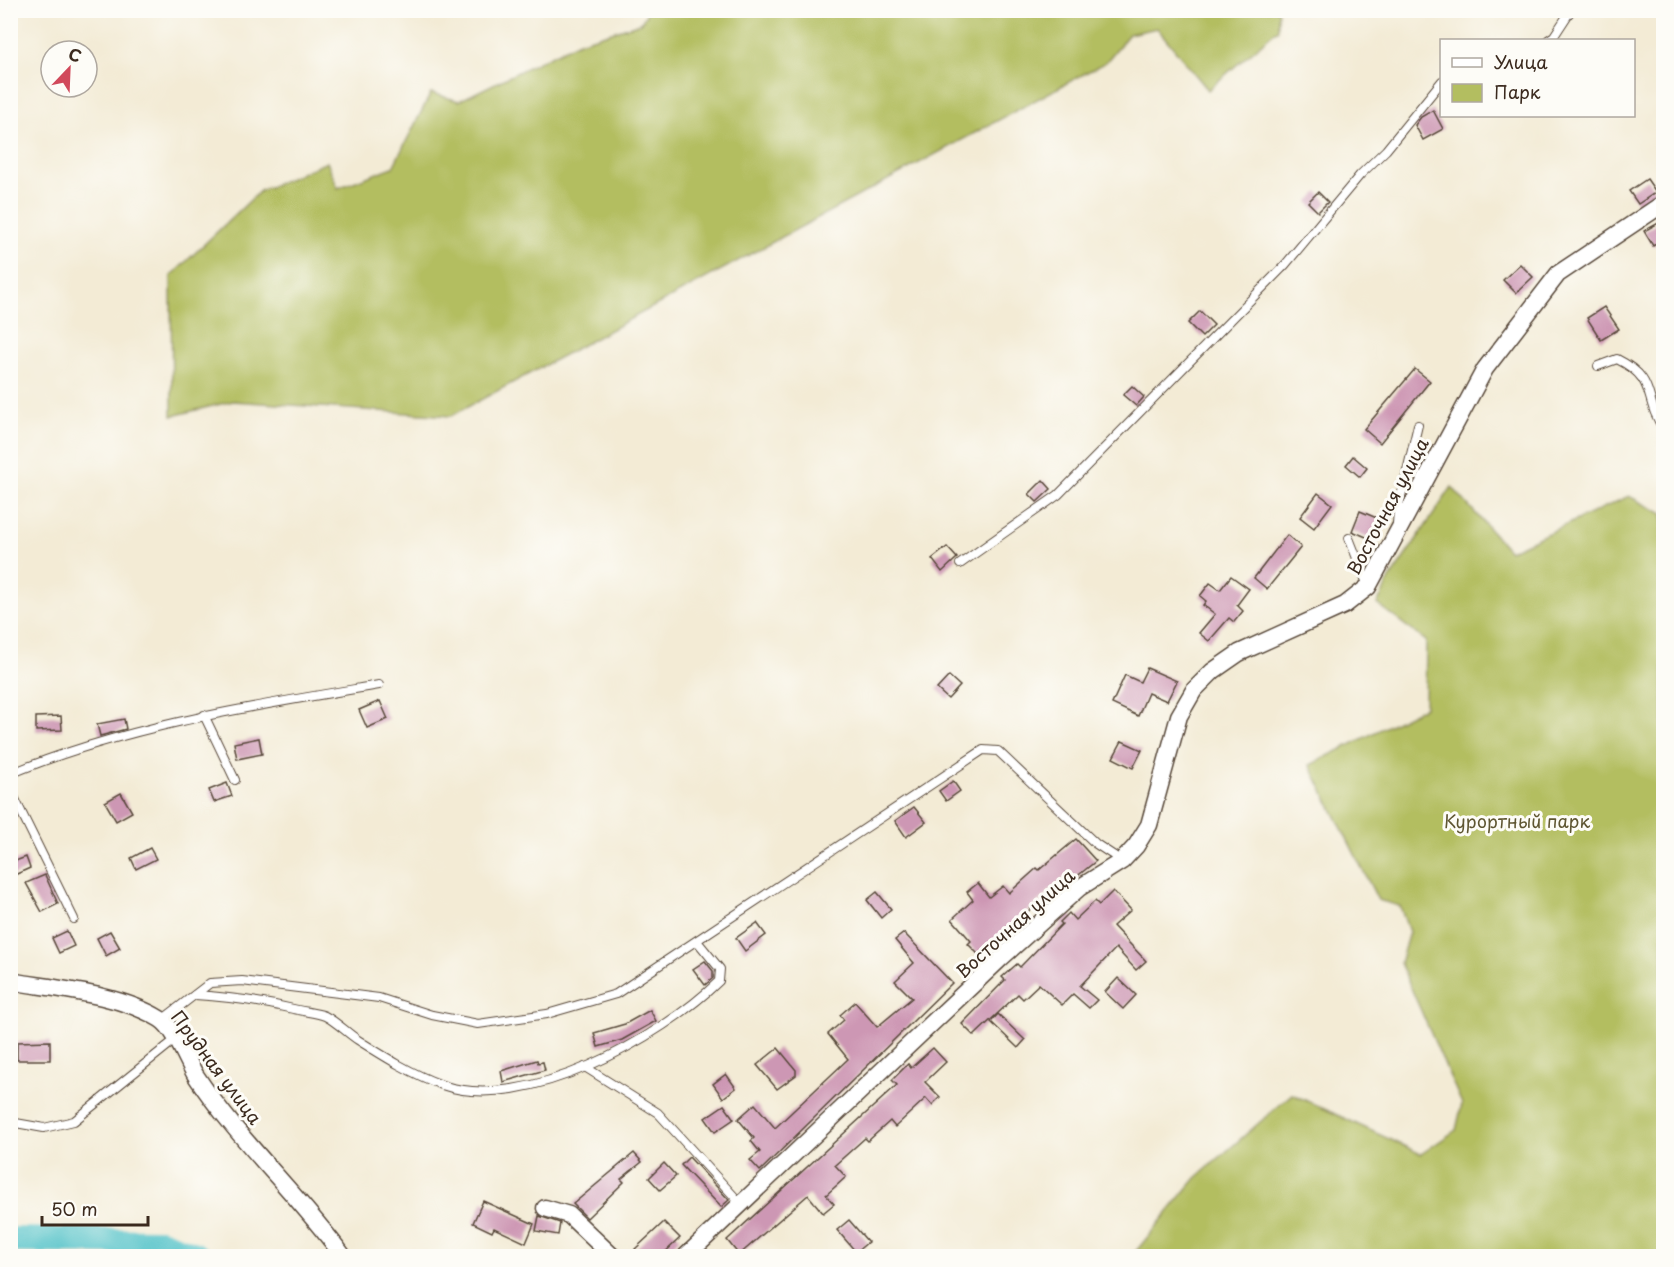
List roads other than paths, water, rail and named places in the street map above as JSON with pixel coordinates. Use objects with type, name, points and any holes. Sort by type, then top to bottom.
[{"type":"street","name":"Восточная улица","points":[[693,1254],[1001,958],[1079,888],[1122,861],[1149,825],[1179,716],[1194,690],[1214,671],[1239,653],[1345,605],[1368,587],[1485,369],[1558,274],[1664,203]]},
{"type":"street","name":"Прудная улица","points":[[10,981],[84,994],[127,1005],[162,1020],[176,1039],[197,1077],[321,1226],[343,1257]]},
{"type":"street","points":[[545,1208],[569,1215],[612,1257]]},
{"type":"lane","points":[[1550,39],[1554,36],[1571,10]]},
{"type":"lane","points":[[960,564],[1058,495],[1285,265],[1360,175],[1386,150],[1440,83]]},
{"type":"lane","points":[[1598,366],[1617,359],[1635,368],[1648,387],[1658,420],[1664,429]]},
{"type":"lane","points":[[1397,534],[1398,509],[1418,425]]},
{"type":"lane","points":[[1349,538],[1368,587]]},
{"type":"lane","points":[[10,774],[71,753],[204,715],[379,685]]},
{"type":"lane","points":[[204,715],[235,780]]},
{"type":"lane","points":[[162,1020],[210,983],[242,981],[379,998],[432,1015],[478,1024],[547,1014],[616,994],[983,750],[998,751],[1095,844],[1122,861]]},
{"type":"lane","points":[[10,789],[74,919]]},
{"type":"lane","points":[[195,994],[259,1001],[324,1016],[398,1065],[442,1085],[474,1093],[526,1087],[585,1067],[669,1021],[704,996],[719,981],[720,969],[697,941]]},
{"type":"lane","points":[[10,1122],[45,1128],[74,1121],[176,1039]]},
{"type":"lane","points":[[585,1067],[658,1113],[742,1205]]},
{"type":"waterway","points":[[10,1240],[160,1242],[197,1256]]},
{"type":"park label","name":"Курортный парк","points":[[1517,820]]}]
